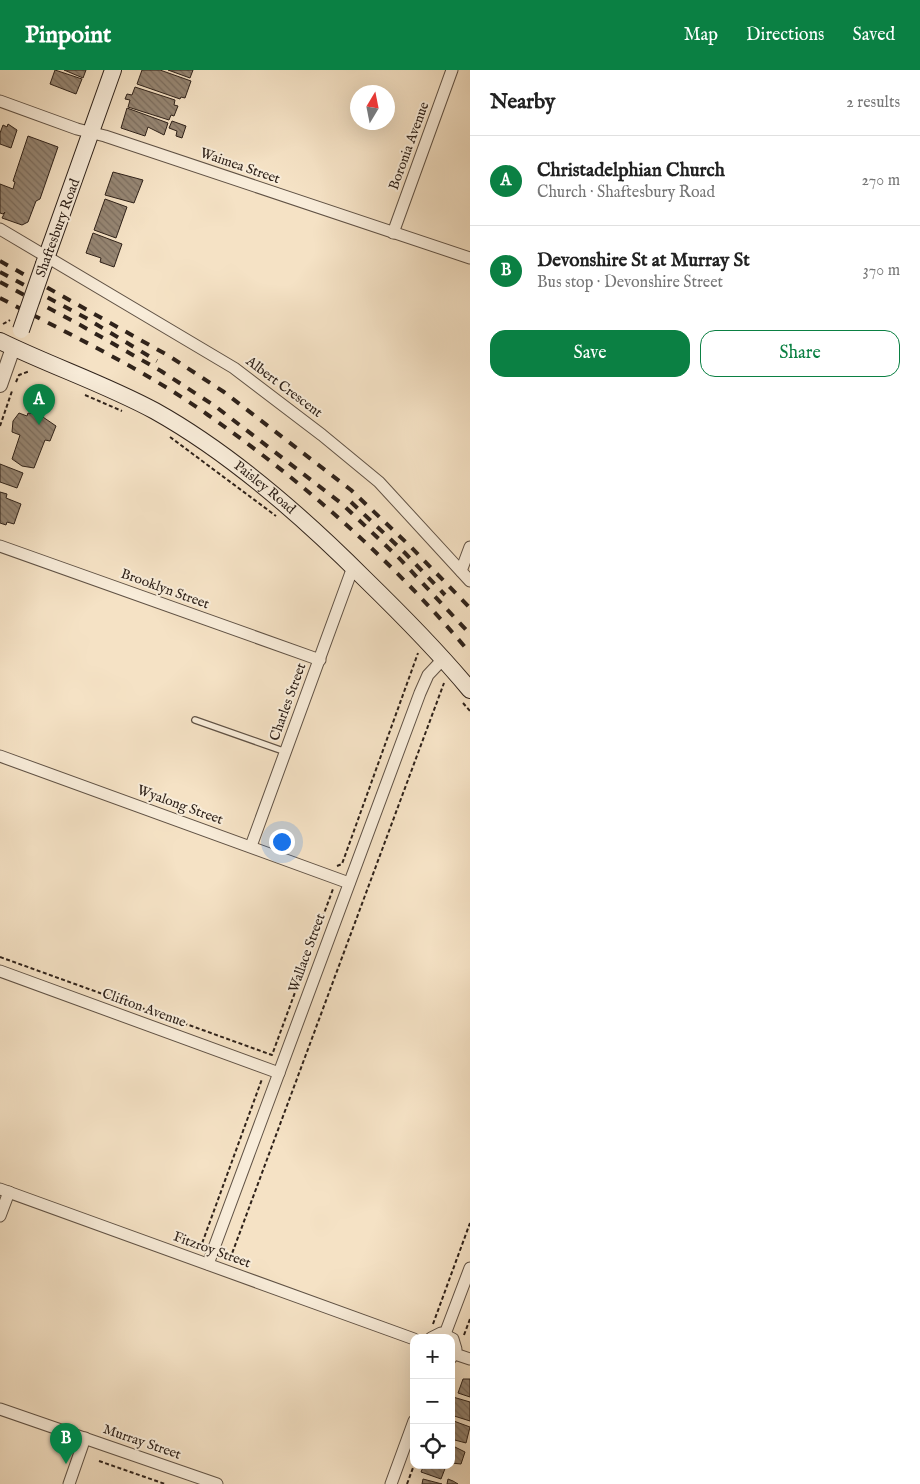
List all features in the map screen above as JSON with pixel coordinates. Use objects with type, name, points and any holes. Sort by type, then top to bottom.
[{"type":"main road","name":"Shaftesbury Road","points":[[7,345],[46,261],[113,70]]},
{"type":"main road","name":"Paisley Road","points":[[7,345],[154,411],[194,435],[289,506],[354,567],[464,693]]},
{"type":"street","name":"Boronia Avenue","points":[[393,233],[452,70]]},
{"type":"street","name":"Waimea Street","points":[[0,101],[91,133],[470,258]]},
{"type":"street","name":"Albert Crescent","points":[[0,230],[46,261],[234,368],[322,435],[379,482],[470,580]]},
{"type":"street","name":"Shaftesbury Road","points":[[0,385],[7,345]]},
{"type":"street","name":"Brooklyn Street","points":[[0,546],[320,660]]},
{"type":"street","points":[[462,571],[470,547]]},
{"type":"street","name":"Charles Street","points":[[251,846],[354,567]]},
{"type":"street","name":"Wallace Street","points":[[208,1264],[420,693],[428,675],[439,663]]},
{"type":"street","name":"Wyalong Street","points":[[0,756],[349,883]]},
{"type":"street","name":"Clifton Avenue","points":[[0,970],[279,1073]]},
{"type":"street","points":[[0,1216],[4,1190]]},
{"type":"street","name":"Fitzroy Street","points":[[4,1190],[410,1338]]},
{"type":"street","points":[[445,1334],[470,1268]]},
{"type":"street","points":[[455,1356],[470,1359]]},
{"type":"street","name":"Murray Street","points":[[0,1409],[217,1484]]},
{"type":"street","points":[[391,1484],[413,1424]]},
{"type":"street","points":[[69,1484],[85,1438]]},
{"type":"lane","points":[[195,720],[286,752]]},
{"type":"path","points":[[3,324],[16,324]]},
{"type":"path","points":[[0,426],[18,375],[32,371]]},
{"type":"path","points":[[81,393],[122,412]]},
{"type":"path","points":[[163,433],[282,522]]},
{"type":"path","points":[[334,866],[342,864],[418,652],[439,663]]},
{"type":"path","points":[[230,1259],[445,681],[451,688]]},
{"type":"path","points":[[464,693],[470,710]]},
{"type":"path","points":[[0,957],[272,1055],[334,885]]},
{"type":"path","points":[[200,1249],[263,1075]]},
{"type":"path","points":[[431,1332],[470,1223]]},
{"type":"path","points":[[463,1339],[470,1319]]},
{"type":"path","points":[[99,1461],[165,1484]]},
{"type":"path","points":[[407,1484],[413,1469]]},
{"type":"building","points":[[55,70],[82,79],[76,94],[50,84]]},
{"type":"building","points":[[64,70],[86,70],[83,78]]},
{"type":"building","points":[[142,70],[160,70],[191,81],[185,98],[181,97],[180,99],[137,84]]},
{"type":"building","points":[[168,70],[193,70],[190,78]]},
{"type":"building","points":[[135,87],[175,100],[174,105],[178,106],[174,116],[171,115],[169,120],[128,107],[130,100],[125,99],[127,94],[132,95]]},
{"type":"building","points":[[127,108],[168,123],[164,135],[148,127],[145,136],[121,128]]},
{"type":"building","points":[[172,121],[186,126],[182,138],[176,136],[177,131],[169,128]]},
{"type":"building","points":[[8,124],[17,130],[11,148],[0,144],[0,133],[3,125],[7,127]]},
{"type":"building","points":[[28,136],[58,147],[40,199],[36,201],[28,222],[22,225],[2,218],[5,212],[3,214],[0,213],[0,184],[13,189],[15,182],[13,181]]},
{"type":"building","points":[[113,172],[143,180],[134,203],[105,195]]},
{"type":"building","points":[[105,199],[127,207],[116,238],[94,230]]},
{"type":"building","points":[[93,233],[122,244],[114,267],[100,262],[101,258],[86,253]]},
{"type":"building","points":[[19,413],[27,416],[28,413],[40,415],[56,426],[50,441],[45,440],[34,468],[22,466],[12,459],[20,435],[12,432],[13,421]]},
{"type":"building","points":[[0,464],[23,473],[17,488],[0,482]]},
{"type":"building","points":[[0,492],[7,494],[6,498],[21,504],[14,524],[7,522],[6,525],[0,523]]},
{"type":"building","points":[[463,1379],[470,1379],[470,1397],[458,1393]]},
{"type":"building","points":[[455,1398],[470,1402],[470,1421],[455,1416]]},
{"type":"building","points":[[455,1421],[470,1427],[466,1443],[455,1440]]},
{"type":"building","points":[[455,1447],[465,1452],[461,1464],[455,1463]]},
{"type":"building","points":[[422,1469],[445,1469],[441,1479],[421,1472]]},
{"type":"building","points":[[423,1479],[442,1484],[422,1484]]},
{"type":"building","points":[[448,1479],[453,1481],[458,1484],[447,1484]]},
{"type":"railway","points":[[0,261],[169,356],[224,392],[351,490],[411,547],[470,608]]},
{"type":"railway","points":[[0,272],[86,318],[157,361]]},
{"type":"railway","points":[[0,282],[161,371],[215,406],[341,503],[400,559],[470,634]]},
{"type":"railway","points":[[0,298],[159,383],[244,441],[347,525],[411,587],[470,653]]},
{"type":"railway","points":[[351,502],[405,553],[445,595]]},
{"type":"place","name":"Christadelphian Church","points":[[39,425]]},
{"type":"place","name":"Devonshire St at Murray St","points":[[66,1464]]}]
